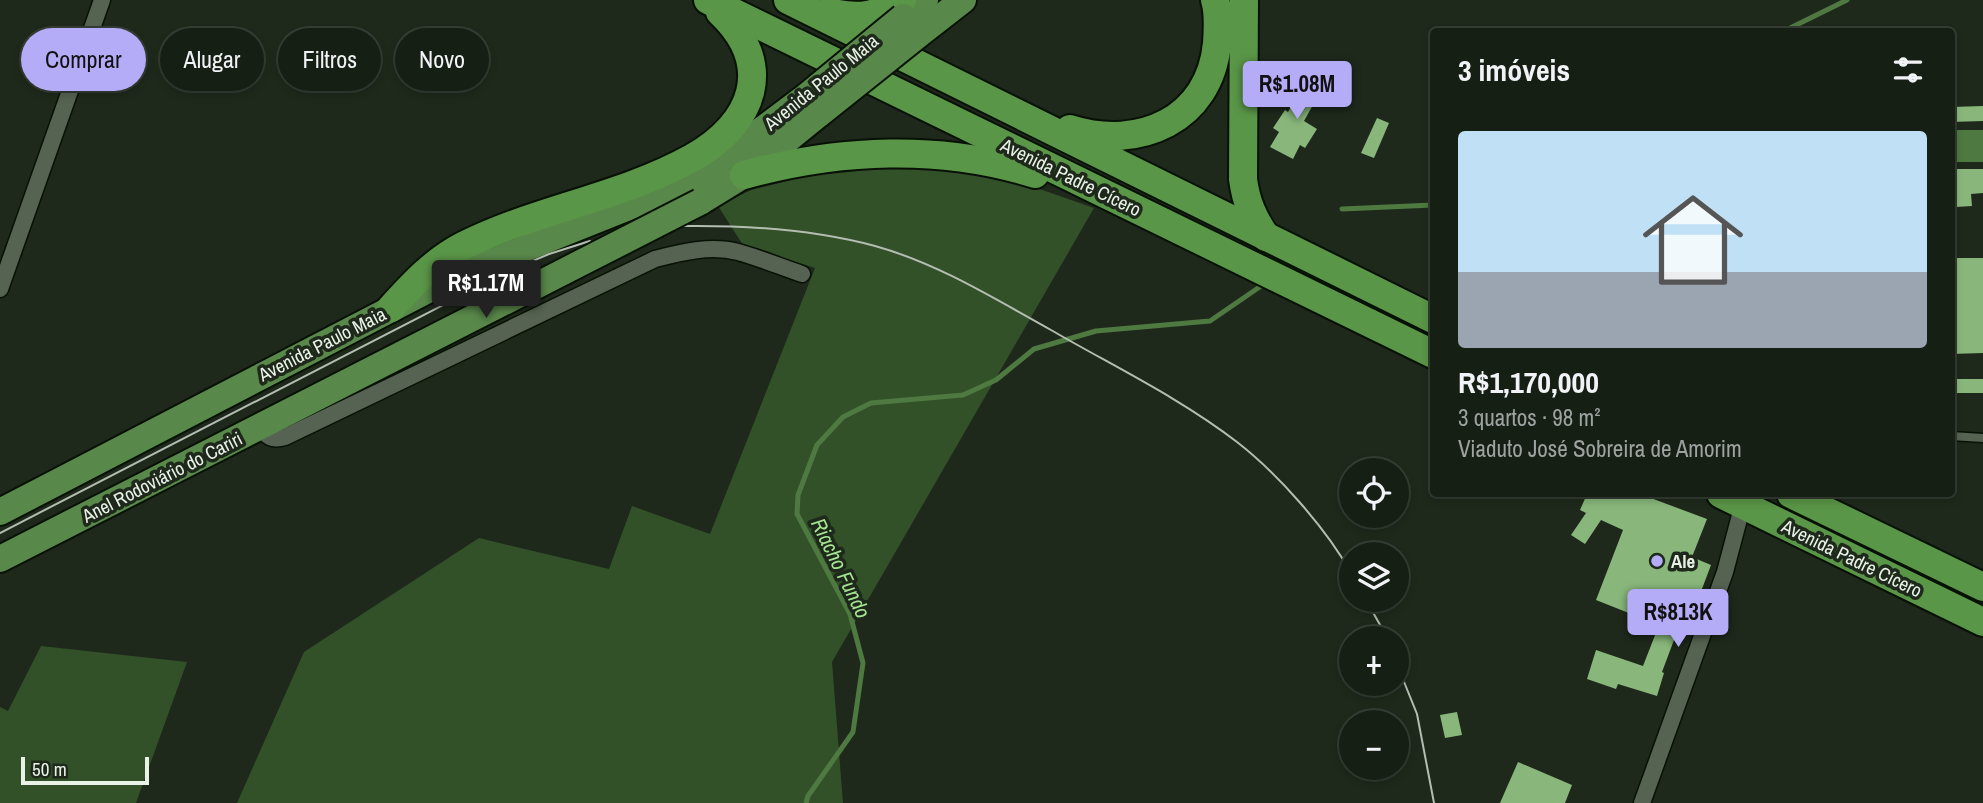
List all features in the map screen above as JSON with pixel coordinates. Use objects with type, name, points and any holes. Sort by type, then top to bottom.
[{"type":"highway","name":"Avenida Padre Cícero","points":[[708,0],[1430,353]]},
{"type":"highway","points":[[391,308],[422,274],[462,246],[641,181],[694,158],[726,133],[747,101],[754,68],[744,40],[708,0]]},
{"type":"highway","points":[[1024,115],[1076,131],[1120,136],[1149,131],[1175,120],[1196,102],[1209,80],[1216,57],[1216,0]]},
{"type":"highway","points":[[1244,0],[1243,179],[1246,200],[1253,219],[1266,237]]},
{"type":"highway","name":"Avenida Padre Cícero","points":[[795,4],[1430,318]]},
{"type":"highway","points":[[795,4],[852,17],[886,10],[907,17]]},
{"type":"highway","points":[[744,175],[828,157],[901,153],[952,156],[999,163],[1034,174],[1093,199],[1118,200]]},
{"type":"highway","name":"Avenida Padre Cícero","points":[[1797,497],[1983,587]]},
{"type":"highway","name":"Avenida Padre Cícero","points":[[1732,499],[1983,622]]},
{"type":"main road","points":[[811,106],[925,0]]},
{"type":"main road","points":[[907,17],[963,0]]},
{"type":"main road","name":"Avenida Paulo Maia","points":[[0,512],[451,278],[644,201],[692,178],[811,106]]},
{"type":"main road","name":"Anel Rodoviário do Cariri","points":[[0,559],[700,202],[744,175],[811,106]]},
{"type":"street","points":[[0,289],[102,0]]},
{"type":"street","points":[[259,428],[267,437],[276,440],[285,438],[655,259],[707,249],[736,251],[802,274]]},
{"type":"street","points":[[1642,803],[1725,572],[1732,499]]},
{"type":"lane","points":[[1955,436],[1983,438]]},
{"type":"shaded area","points":[[1955,130],[1983,130],[1983,162],[1955,162]]},
{"type":"shaded area","points":[[891,167],[954,170],[1005,177],[1094,208],[832,662],[843,803],[237,803],[304,652],[479,538],[609,569],[632,506],[710,534],[815,268],[743,245],[718,206],[751,190],[822,172]]},
{"type":"shaded area","points":[[41,646],[187,662],[136,803],[0,803],[0,707],[8,711]]},
{"type":"building","points":[[1308,76],[1324,85],[1304,121],[1317,129],[1305,148],[1300,145],[1293,159],[1270,147],[1279,132],[1273,128],[1285,110],[1288,112]]},
{"type":"building","points":[[1983,106],[1983,121],[1955,122],[1955,107]]},
{"type":"building","points":[[1377,118],[1389,123],[1374,158],[1361,153]]},
{"type":"building","points":[[1955,169],[1983,169],[1983,193],[1971,194],[1972,206],[1956,207]]},
{"type":"building","points":[[1955,258],[1983,258],[1983,353],[1955,354]]},
{"type":"building","points":[[1957,379],[1983,379],[1983,393],[1957,393]]},
{"type":"building","name":"Ale","points":[[1586,497],[1648,497],[1707,519],[1692,557],[1711,565],[1685,634],[1677,632],[1662,672],[1664,673],[1657,696],[1618,684],[1616,689],[1587,679],[1596,650],[1643,666],[1659,625],[1596,600],[1623,530],[1601,520],[1585,544],[1571,535],[1586,513],[1580,510]]},
{"type":"building","points":[[1457,712],[1462,735],[1445,738],[1440,715]]},
{"type":"building","points":[[1518,762],[1572,785],[1565,803],[1500,803]]},
{"type":"waterway","name":"Riacho Fundo","points":[[1790,28],[1847,0]]},
{"type":"waterway","name":"Riacho Fundo","points":[[1342,209],[1430,205]]},
{"type":"waterway","name":"Riacho Fundo","points":[[806,803],[808,796],[853,732],[863,663],[850,614],[797,514],[798,495],[817,445],[843,417],[871,403],[963,395],[996,380],[1034,349],[1096,331],[1210,321],[1261,286]]},
{"type":"tram line","points":[[681,226],[779,229],[851,240],[898,253],[965,283],[1169,397],[1215,426],[1268,469],[1300,502],[1339,553]]},
{"type":"tram line","points":[[0,533],[511,270],[590,241]]},
{"type":"tram line","points":[[1373,612],[1381,626]]},
{"type":"tram line","points":[[1409,694],[1417,714],[1434,803]]},
{"type":"place","name":"Ale","points":[[1657,561]]}]
